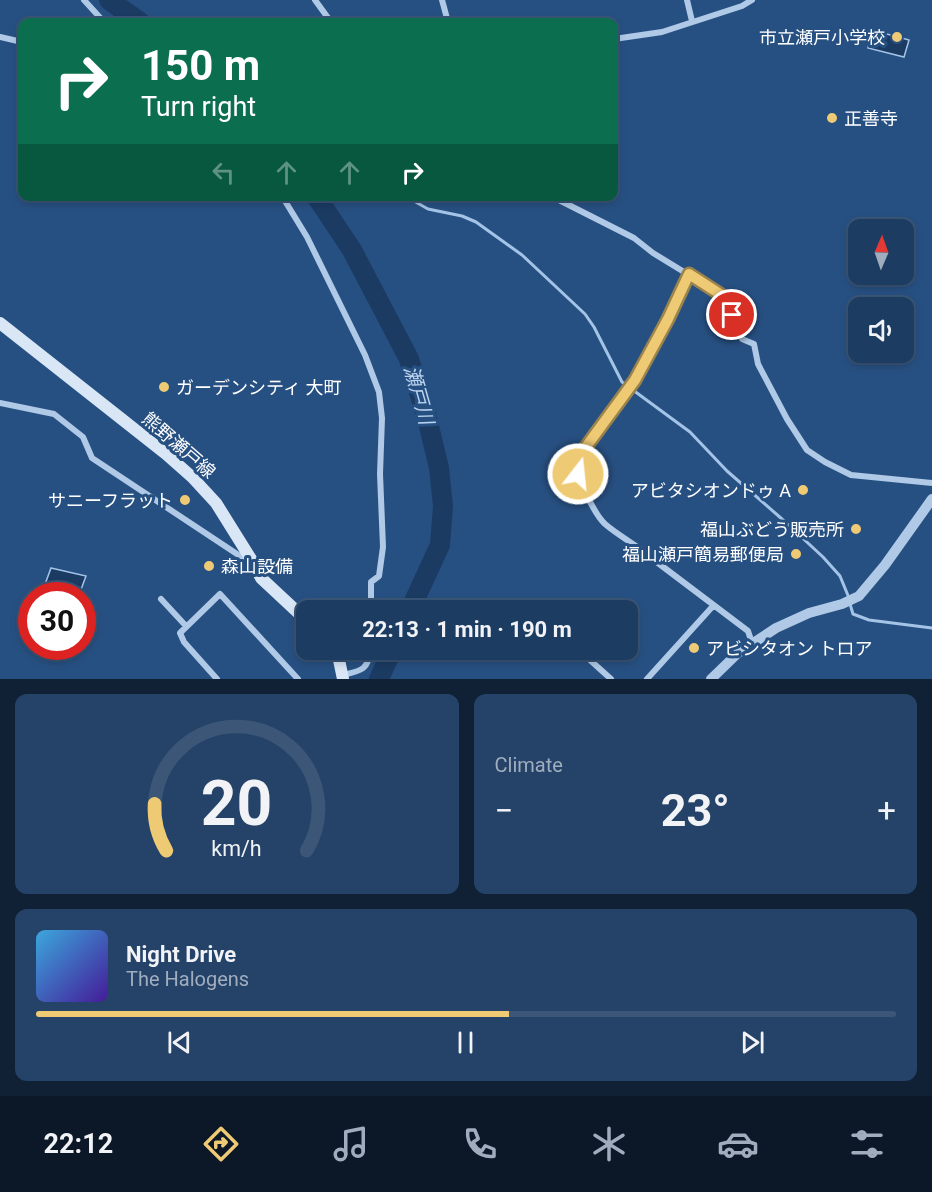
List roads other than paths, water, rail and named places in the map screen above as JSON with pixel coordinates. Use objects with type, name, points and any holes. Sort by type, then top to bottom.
[{"type":"main road","name":"熊野瀬戸線","points":[[0,323],[192,477],[216,502],[261,578],[296,611]]},
{"type":"main road","points":[[339,660],[343,677]]},
{"type":"street","points":[[84,0],[100,18]]},
{"type":"street","points":[[315,0],[326,18]]},
{"type":"street","points":[[442,0],[446,18]]},
{"type":"street","points":[[687,0],[692,21]]},
{"type":"street","points":[[618,38],[662,32],[742,6],[752,0]]},
{"type":"street","points":[[0,37],[18,41]]},
{"type":"street","points":[[285,201],[307,237],[365,355],[380,392],[383,547],[379,576],[372,582],[371,600]]},
{"type":"street","points":[[561,201],[634,238],[653,253],[720,294],[742,339],[754,344],[758,364],[786,419],[807,450],[851,475],[932,483]]},
{"type":"street","points":[[689,274],[635,380],[574,465],[604,522],[748,632],[752,643]]},
{"type":"street","points":[[0,403],[54,414],[83,437],[92,458],[240,556],[251,559]]},
{"type":"street","points":[[711,679],[738,653],[776,628],[809,613],[859,596],[885,565],[932,499]]},
{"type":"street","points":[[217,679],[184,642],[180,633],[220,594],[298,679]]},
{"type":"street","points":[[161,599],[186,626]]},
{"type":"street","points":[[648,679],[713,606]]},
{"type":"street","points":[[343,677],[362,670],[369,660]]},
{"type":"street","points":[[590,660],[611,679]]},
{"type":"water","points":[[872,30],[909,40],[904,57],[868,48]]},
{"type":"water","points":[[51,568],[86,576],[84,582],[46,582]]},
{"type":"waterway","name":"瀬戸川","points":[[109,0],[134,18]]},
{"type":"waterway","name":"瀬戸川","points":[[319,201],[352,250],[409,359],[439,468],[443,506],[440,545],[415,600]]},
{"type":"waterway","points":[[414,201],[428,209],[462,216],[476,222],[522,255],[585,314],[622,382],[690,432],[727,471],[823,557],[840,576],[849,598]]},
{"type":"waterway","points":[[850,604],[853,614],[869,620],[932,628]]},
{"type":"waterway","name":"瀬戸川","points":[[379,679],[388,660]]},
{"type":"place","name":"市立瀬戸小学校","points":[[897,37]]},
{"type":"place","name":"正善寺","points":[[832,118]]},
{"type":"place","name":"ガーデンシティ 大町","points":[[164,387]]},
{"type":"place","name":"アビタシオンドゥ A","points":[[803,490]]},
{"type":"place","name":"サニーフラット","points":[[185,500]]},
{"type":"place","name":"福山ぶどう販売所","points":[[856,529]]},
{"type":"place","name":"福山瀬戸簡易郵便局","points":[[796,554]]},
{"type":"place","name":"森山設備","points":[[209,566]]},
{"type":"place","name":"アビシタオン トロア","points":[[694,648]]}]
